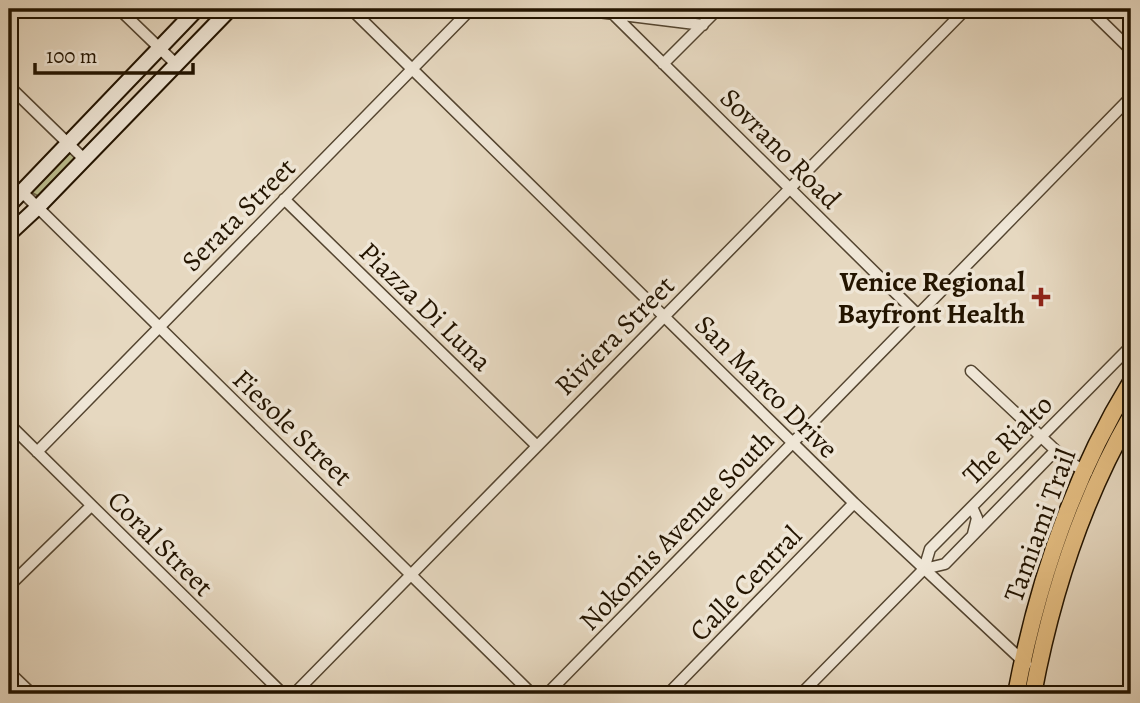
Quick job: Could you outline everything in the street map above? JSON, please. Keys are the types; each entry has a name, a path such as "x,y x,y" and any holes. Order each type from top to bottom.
{"main road":[{"name":"Tamiami Trail","path":"1016,694 1034,609 1048,560 1084,471 1112,412 1131,382"},
{"name":"Tamiami Trail","path":"1033,694 1053,606 1070,552 1100,478 1131,416"}],"street":[{"path":"119,9 176,64"},
{"path":"9,205 197,9"},
{"path":"9,234 230,9"},
{"name":"San Marco Drive","path":"351,9 854,503 1022,662 1037,671"},
{"name":"Serata Street","path":"37,452 471,9"},
{"path":"574,9 703,25"},
{"path":"663,64 718,9"},
{"name":"Riviera Street","path":"295,694 966,9"},
{"path":"1090,9 1131,50"},
{"path":"1127,9 1131,13"},
{"name":"Sovrano Road","path":"612,13 918,315"},
{"path":"9,86 83,159"},
{"name":"Nokomis Avenue South","path":"547,694 1131,97"},
{"name":"Fiesole Street","path":"22,191 532,694"},
{"name":"Piazza Di Luna","path":"284,199 537,446"},
{"name":"The Rialto","path":"801,694 924,569 930,549 1131,346"},
{"path":"971,370 1055,451 1067,461 1100,478"},
{"name":"Coral Street","path":"9,424 283,694"},
{"name":"The Rialto","path":"924,569 945,564 1055,451"},
{"name":"Calle Central","path":"668,694 854,503"},
{"path":"9,586 91,506"},
{"path":"971,537 977,518 972,507"},
{"path":"9,672 32,694"}],"green space":[{"path":"69,151 73,153 76,161 40,197 31,192"}],"place":[{"name":"Venice Regional Bayfront Health","path":"1041,297"}]}
